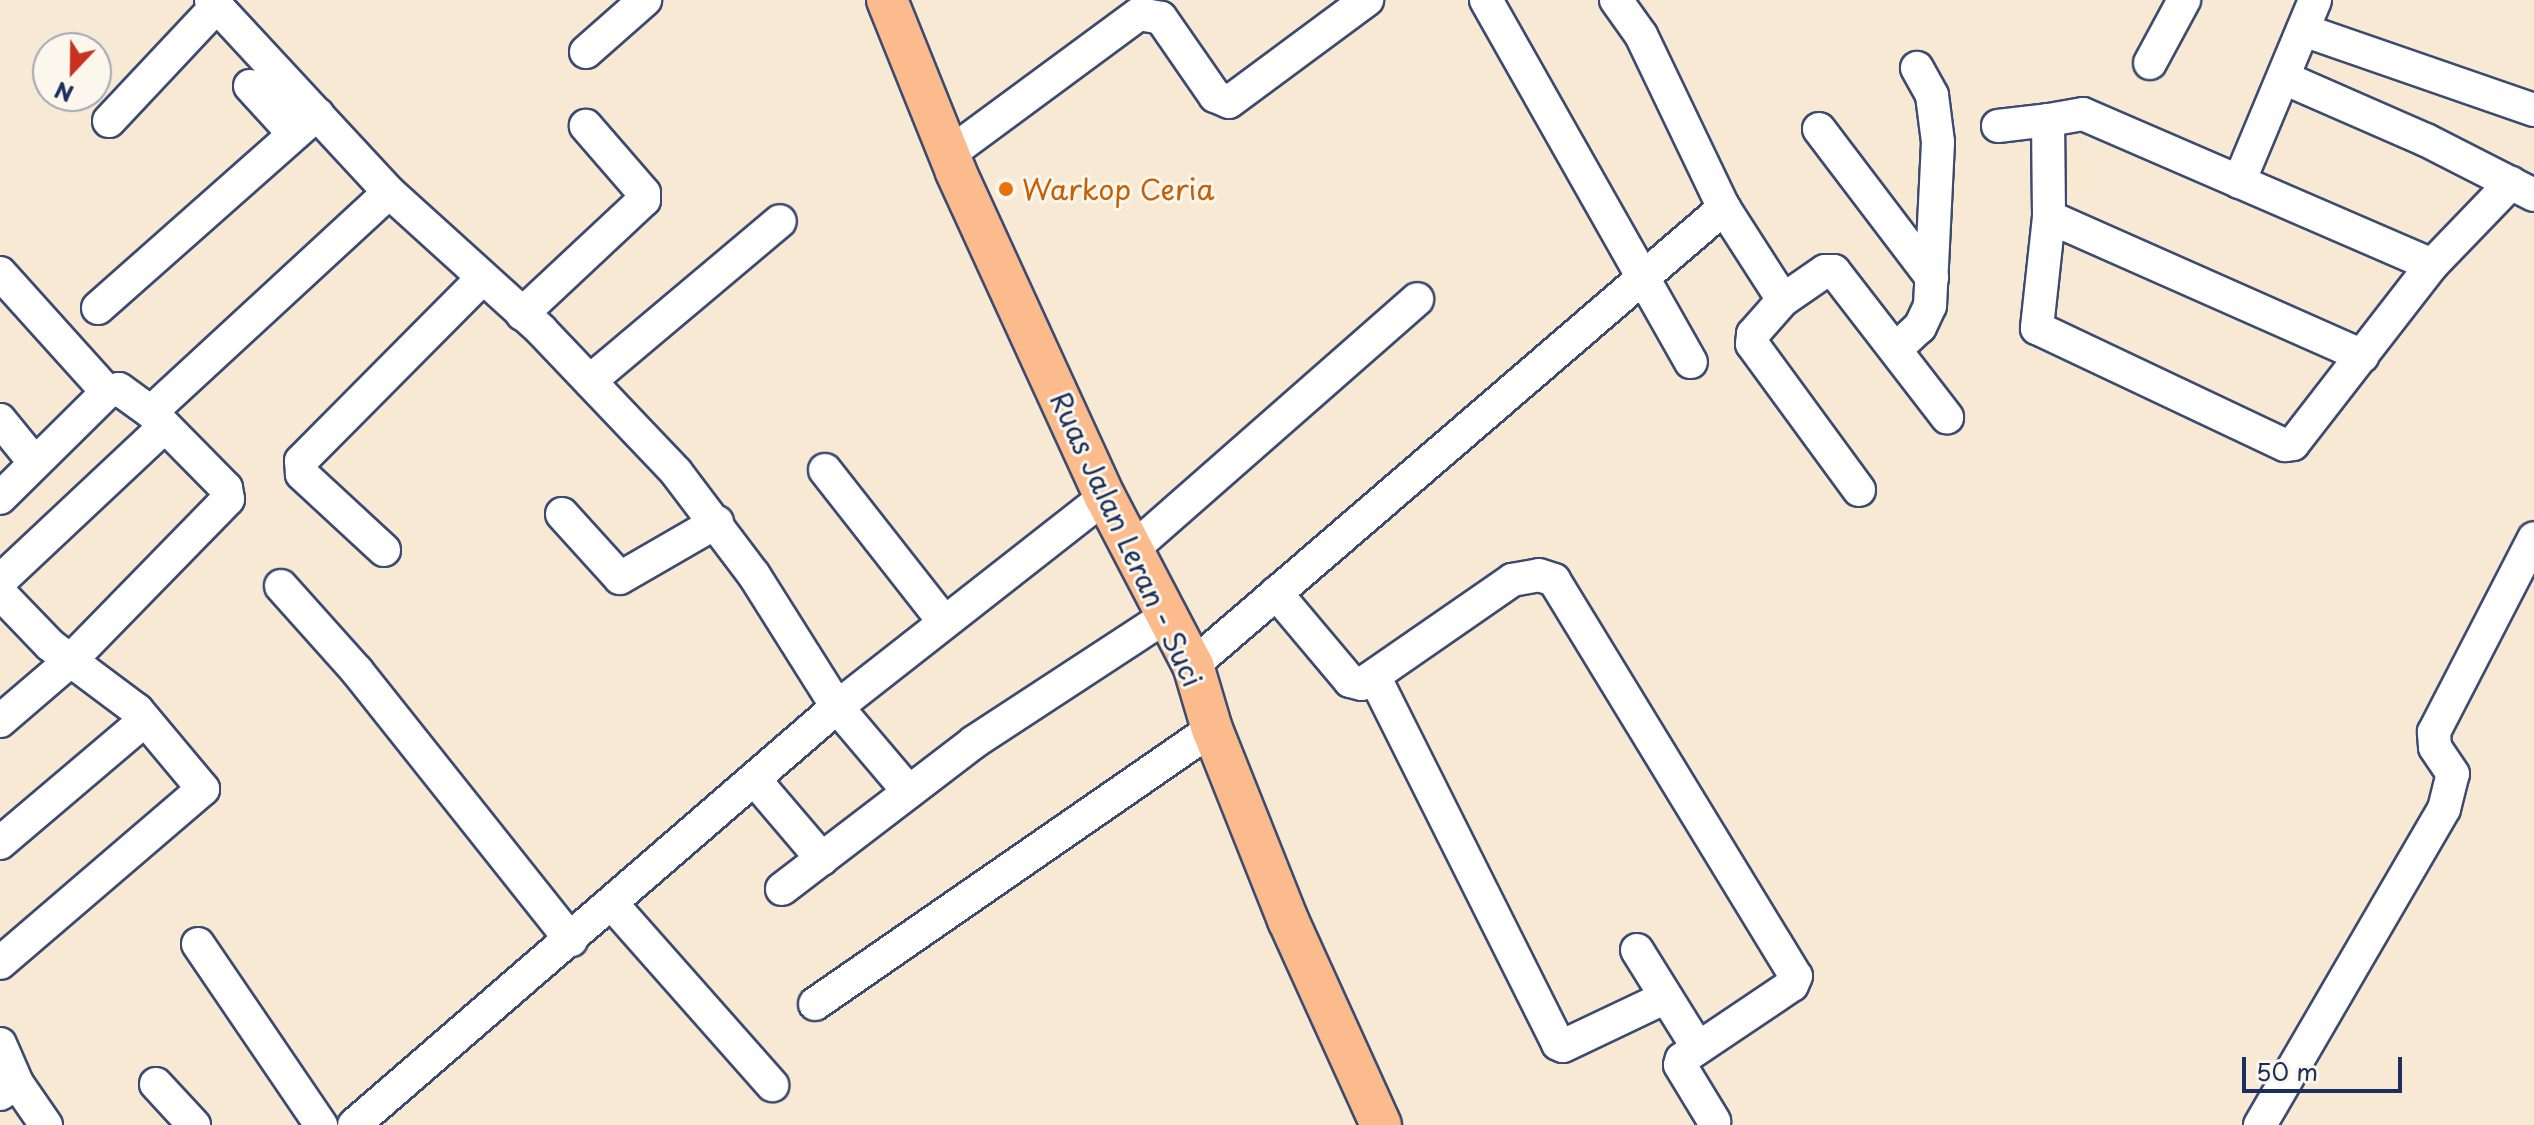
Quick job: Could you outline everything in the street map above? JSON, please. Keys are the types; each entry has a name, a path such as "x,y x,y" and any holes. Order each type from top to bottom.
{"main road":[{"name":"Ruas Jalan Leran - Suci","path":"887,0 949,154 1105,497 1134,548 1165,617 1193,665 1212,729 1288,920 1381,1125"}],"street":[{"path":"586,52 645,0"},
{"path":"949,154 1139,14 1161,18 1215,96 1229,102 1367,0"},
{"path":"1486,0 1691,362"},
{"path":"1616,0 1641,35 1724,208 1783,300"},
{"path":"2150,63 2184,0"},
{"path":"109,121 214,3 306,124"},
{"path":"2239,182 2309,15 2534,110"},
{"path":"1896,349 1920,327 1930,306 1938,142 1932,95 1917,68"},
{"path":"2048,120 2049,217 2037,328 2278,444 2293,444 2432,265 2522,189 2284,78"},
{"path":"250,86 306,124 389,192 590,381 717,522 837,707 909,792"},
{"path":"1998,126 2083,114 2432,265"},
{"path":"98,308 306,124"},
{"path":"522,314 644,200 644,193 586,126"},
{"path":"1819,129 1932,278"},
{"path":"0,581 158,419 389,192"},
{"path":"1193,665 1642,275 1724,208"},
{"path":"2049,217 2363,356"},
{"path":"590,381 780,221"},
{"path":"1859,490 1752,344 1753,334 1783,300 1825,271 1834,271 1947,417"},
{"path":"0,273 107,392"},
{"path":"384,550 302,474 301,461 481,280"},
{"path":"1134,548 1417,299"},
{"path":"0,498 107,392 119,389 158,419 230,496 70,661 0,721"},
{"path":"0,420 35,463"},
{"path":"825,470 944,622"},
{"path":"354,1125 837,707 1105,497"},
{"path":"562,514 620,578 717,522"},
{"path":"2260,1125 2444,809 2453,774 2435,747 2434,732 2534,538"},
{"path":"1276,593 1350,681 1362,684 1512,580 1539,575 1554,580 1796,976 1792,985 1698,1048 1680,1065 1714,1121"},
{"path":"281,586 357,671 571,940"},
{"path":"0,593 70,661 145,720 203,783 201,796 0,963"},
{"path":"782,889 974,742 1165,617"},
{"path":"1374,676 1558,1044 1563,1046 1666,997"},
{"path":"0,843 145,720"},
{"path":"815,1004 1212,729"},
{"path":"754,779 822,859"},
{"path":"612,904 772,1085"},
{"path":"198,944 321,1125"},
{"path":"1637,950 1698,1048"},
{"path":"0,1044 9,1089 46,1125"},
{"path":"156,1084 194,1125"}],"place":[{"name":"Warkop Ceria","path":"1006,189"}]}
